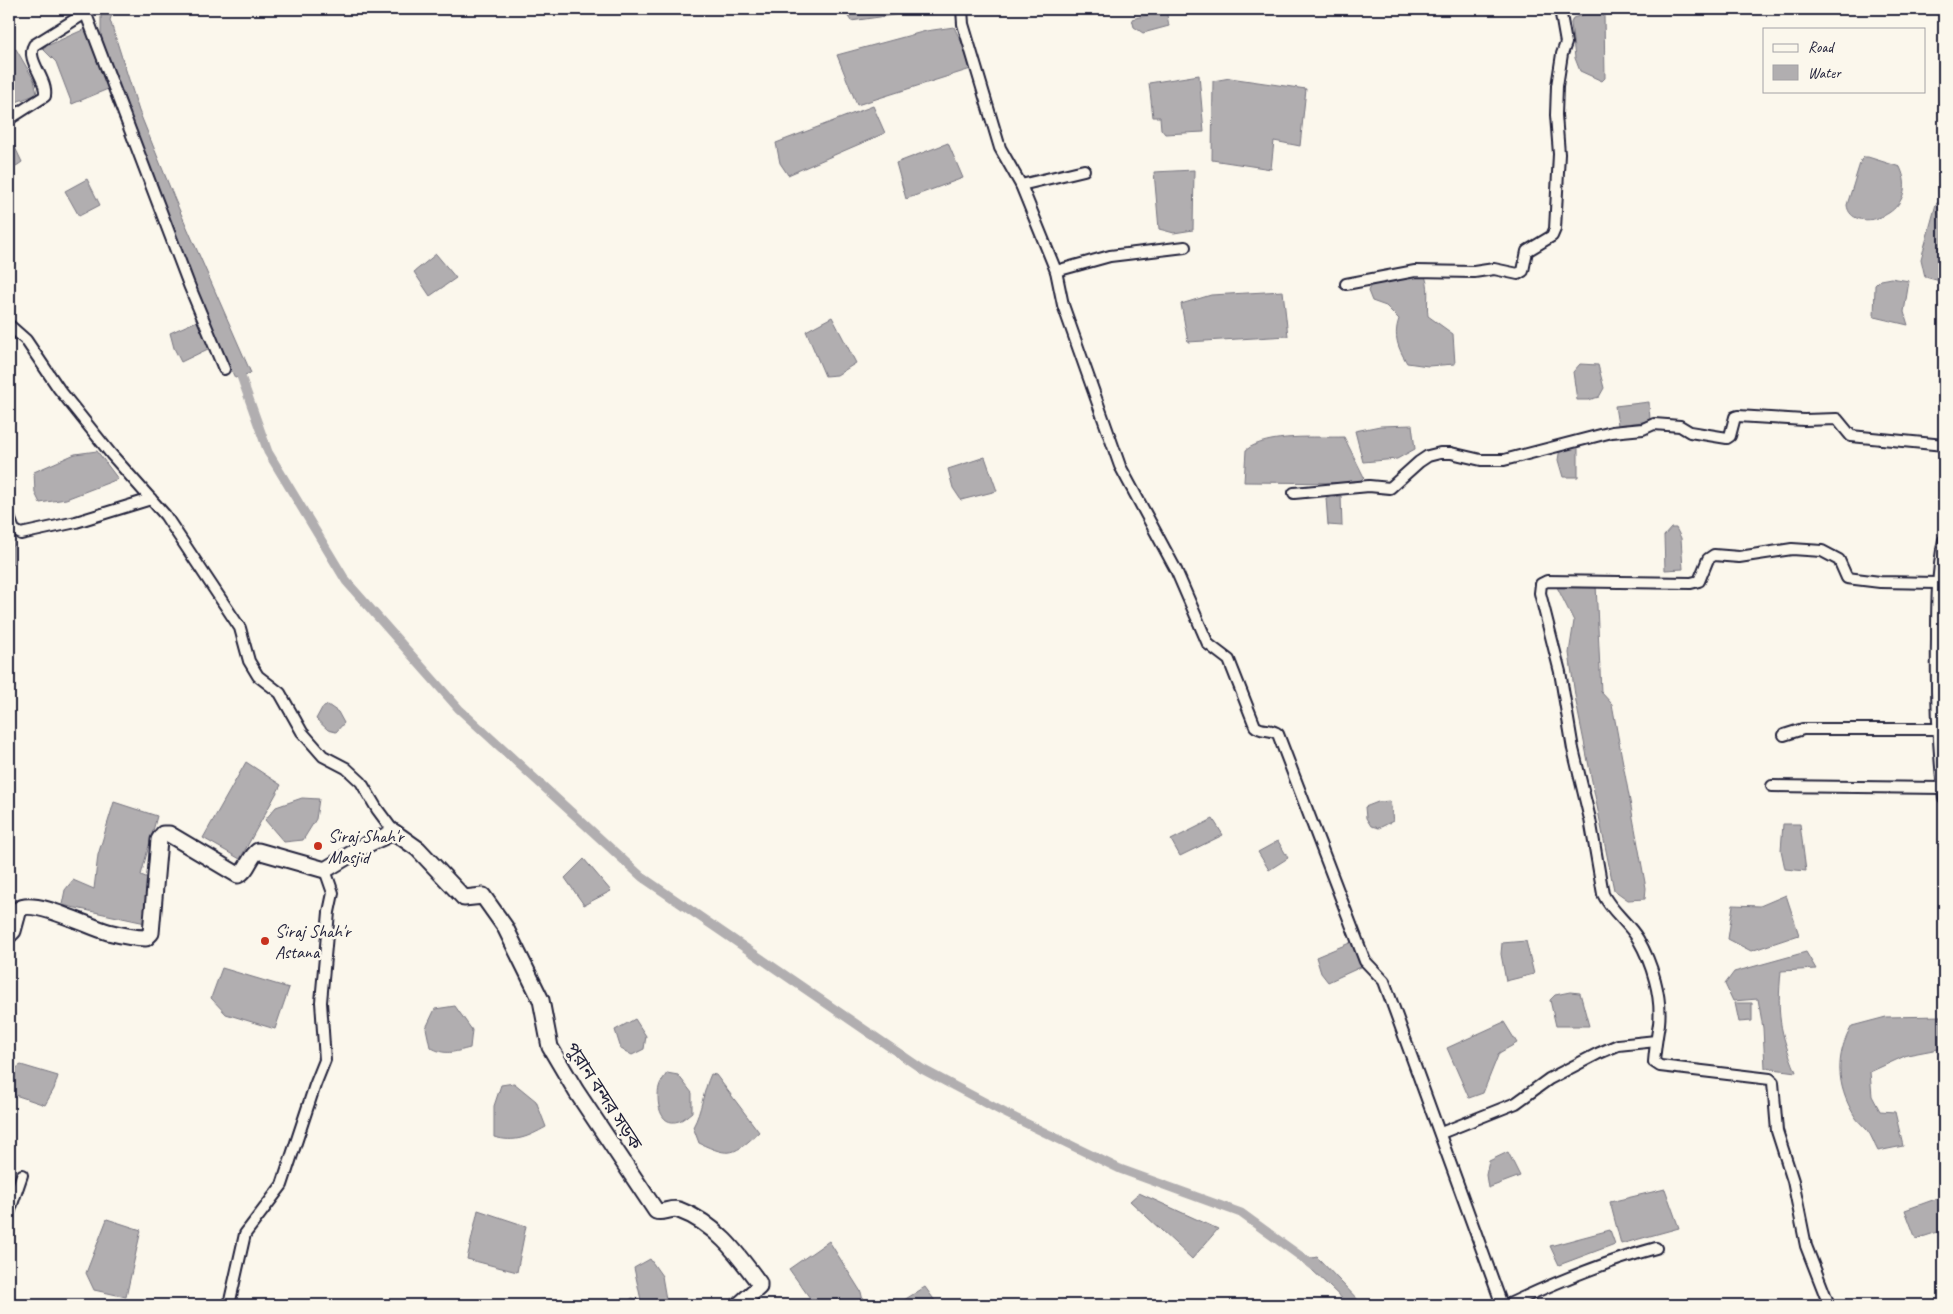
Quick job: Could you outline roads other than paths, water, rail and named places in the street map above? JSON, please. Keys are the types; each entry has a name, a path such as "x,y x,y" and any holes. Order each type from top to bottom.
{"street":[{"path":"9,119 45,96 45,86 31,53 34,44 79,17 84,9"},
{"path":"84,9 189,285 224,370"},
{"path":"962,9 964,24 1000,148 1021,185 1056,271 1063,305 1120,466 1176,570 1208,644 1230,660 1255,726 1260,729 1273,730 1278,734 1365,961 1384,982 1441,1133 1502,1305"},
{"path":"1346,284 1415,271 1474,272 1494,269 1518,274 1522,271 1527,251 1552,236 1555,229 1559,154 1556,115 1557,86 1562,54 1566,43 1560,9"},
{"path":"1021,185 1084,170"},
{"path":"1056,271 1110,256 1185,247"},
{"path":"9,325 26,340 59,389 175,530 240,628 249,661 258,676 280,693 302,732 323,756 346,768 361,782 394,832 366,845 325,870 258,851 254,854 242,874 238,876 169,834 163,834 159,840 151,933 146,938 108,932 46,909 27,906 19,909 13,931 9,935"},
{"path":"1294,493 1369,486 1390,488 1419,462 1434,454 1451,453 1481,460 1504,460 1612,432 1643,429 1654,424 1680,426 1690,432 1727,438 1730,436 1733,420 1738,416 1804,420 1837,419 1851,436 1944,446"},
{"path":"9,517 14,530 21,534 76,522 151,499"},
{"path":"1772,786 1944,793 1937,729 1937,583 1944,540"},
{"path":"1830,1305 1806,1246 1793,1181 1777,1131 1773,1082 1753,1077 1656,1065 1654,1062 1659,1022 1655,980 1638,940 1619,913 1608,905 1603,894 1590,818 1573,749 1560,672 1540,593 1541,584 1547,581 1691,583 1699,581 1708,559 1714,555 1740,557 1792,549 1822,551 1839,560 1847,578 1880,582 1937,583"},
{"path":"1784,735 1803,729 1937,729"},
{"name":"পুরান বন্দর সড়ক","path":"394,832 418,849 464,898 483,896 505,927 541,1000 550,1047 576,1091 656,1211 678,1209 719,1233 734,1249 759,1283 759,1287 739,1305"},
{"path":"229,1305 245,1234 282,1185 325,1060 321,1002 333,893 325,870"},
{"path":"1441,1133 1516,1103 1548,1079 1597,1054 1618,1046 1656,1041"},
{"path":"9,1213 22,1175"},
{"path":"1507,1305 1582,1272 1616,1259 1656,1248"}],"water":[{"path":"101,9 114,9 110,20 139,111 175,200 251,373 235,378 195,293 127,113 101,37"},
{"path":"843,9 936,9 851,21"},
{"path":"1163,11 1167,15 1169,26 1143,33 1134,27 1132,19"},
{"path":"1601,11 1604,15 1605,78 1602,81 1580,71 1575,58 1571,23 1573,18"},
{"path":"954,27 974,68 857,105 837,55 926,31"},
{"path":"85,29 108,89 72,104 56,62 42,48"},
{"path":"16,49 34,80 37,94 11,104 9,53"},
{"path":"1199,75 1204,132 1165,134 1161,129 1160,117 1153,117 1149,83"},
{"path":"1230,78 1306,89 1300,146 1274,141 1271,169 1212,160 1213,81"},
{"path":"873,106 885,133 788,175 780,163 776,143"},
{"path":"12,141 22,162 9,171 9,143"},
{"path":"948,143 963,178 906,199 896,163"},
{"path":"1864,157 1900,167 1904,184 1902,198 1894,209 1883,216 1871,220 1860,219 1851,214 1847,205 1861,160"},
{"path":"1194,170 1193,230 1174,233 1159,229 1154,172"},
{"path":"87,179 100,205 79,216 65,191"},
{"path":"1941,199 1944,199 1944,282 1925,277 1921,259 1936,204"},
{"path":"436,254 456,278 430,296 414,272"},
{"path":"1423,273 1428,288 1428,316 1453,334 1455,364 1428,366 1407,363 1397,342 1396,331 1399,319 1386,306 1372,301 1368,291 1373,280"},
{"path":"1891,278 1909,281 1904,312 1908,325 1874,317 1875,285 1880,280"},
{"path":"1283,291 1288,336 1188,342 1181,304 1211,295"},
{"path":"832,317 856,363 837,375 825,376 806,331"},
{"path":"197,321 210,348 181,362 174,348 170,333"},
{"path":"1580,364 1598,365 1604,388 1599,397 1577,400 1573,372"},
{"path":"1649,402 1650,421 1618,425 1615,406"},
{"path":"1412,425 1415,449 1397,459 1363,462 1355,431 1380,426"},
{"path":"1293,437 1344,437 1364,477 1358,483 1244,482 1246,450 1255,445"},
{"path":"1578,443 1578,477 1563,477 1558,460 1560,448"},
{"path":"97,451 118,479 66,499 40,503 35,493 34,472 75,454"},
{"path":"985,457 997,491 961,500 953,488 948,469"},
{"path":"1341,496 1342,526 1328,525 1326,498"},
{"path":"1671,528 1676,528 1681,538 1683,569 1665,570 1664,536"},
{"path":"9,535 13,535 14,564 9,564"},
{"path":"1596,584 1601,692 1612,704 1646,888 1645,899 1628,900 1614,890 1576,702 1569,653 1574,621 1557,587"},
{"path":"328,705 338,712 344,723 336,732 328,730 316,719 322,708"},
{"path":"246,762 281,785 240,859 203,838"},
{"path":"302,798 319,799 316,819 303,840 284,842 265,820 276,807"},
{"path":"1390,801 1393,821 1379,828 1371,826 1366,818 1365,807 1378,802"},
{"path":"114,802 157,816 141,875 153,880 150,924 62,905 65,890 73,880 94,889 98,855"},
{"path":"1213,819 1223,835 1180,856 1171,840"},
{"path":"1783,824 1800,824 1806,871 1785,869 1781,850"},
{"path":"1278,841 1288,858 1269,870 1258,852"},
{"path":"584,859 611,891 584,905 565,878"},
{"path":"1786,895 1799,935 1751,951 1728,939 1733,905 1760,906"},
{"path":"1526,941 1534,974 1506,981 1501,954 1502,943"},
{"path":"1352,942 1363,966 1328,982 1321,973 1316,957"},
{"path":"1806,952 1816,969 1781,971 1779,999 1781,1022 1786,1045 1796,1072 1765,1068 1763,1028 1758,999 1733,1001 1725,984 1734,972"},
{"path":"222,968 289,988 275,1029 226,1014 211,998"},
{"path":"1570,992 1580,993 1589,1026 1556,1026 1550,1000 1555,995"},
{"path":"1735,1003 1752,1003 1752,1021 1739,1022"},
{"path":"455,1006 472,1030 470,1048 454,1052 440,1052 430,1047 426,1028 435,1009"},
{"path":"1942,1016 1944,1048 1907,1055 1870,1072 1872,1096 1880,1111 1895,1112 1903,1146 1878,1151 1869,1132 1855,1117 1844,1093 1841,1081 1840,1059 1846,1037 1852,1026 1886,1017"},
{"path":"635,1019 646,1036 644,1049 632,1055 621,1049 615,1030"},
{"path":"1504,1022 1517,1043 1499,1053 1483,1093 1469,1098 1447,1048"},
{"path":"21,1065 58,1076 54,1089 45,1105 9,1093 11,1073"},
{"path":"667,1073 678,1075 692,1093 692,1112 679,1121 672,1122 667,1120 660,1112 658,1092 661,1082"},
{"path":"711,1074 716,1075 759,1132 744,1146 732,1152 718,1151 699,1143 693,1127"},
{"path":"514,1083 536,1101 546,1127 521,1138 502,1139 494,1137 494,1106 501,1085"},
{"path":"1508,1152 1520,1176 1488,1188 1486,1175 1489,1161"},
{"path":"1665,1189 1679,1228 1621,1244 1610,1202"},
{"path":"1139,1193 1218,1229 1192,1259 1130,1201"},
{"path":"1944,1196 1944,1230 1916,1239 1905,1210"},
{"path":"478,1210 526,1226 517,1272 467,1259"},
{"path":"107,1219 141,1230 126,1297 94,1290 86,1273"},
{"path":"1610,1230 1615,1244 1559,1265 1550,1246"},
{"path":"829,1241 861,1292 864,1305 815,1305 789,1269"},
{"path":"1317,1257 1363,1305 1349,1305 1310,1268 1307,1259"},
{"path":"650,1259 662,1276 667,1305 623,1305 632,1298 641,1300 634,1268"},
{"path":"925,1287 938,1305 896,1305"}],"waterway":[{"path":"237,365 268,452 346,581 459,709 642,877 922,1069 1005,1113 1120,1169 1241,1213 1314,1266"}],"place":[{"name":"Siraj Shah'r Masjid","path":"318,846"},
{"name":"Siraj Shah'r Astana","path":"265,941"}]}
